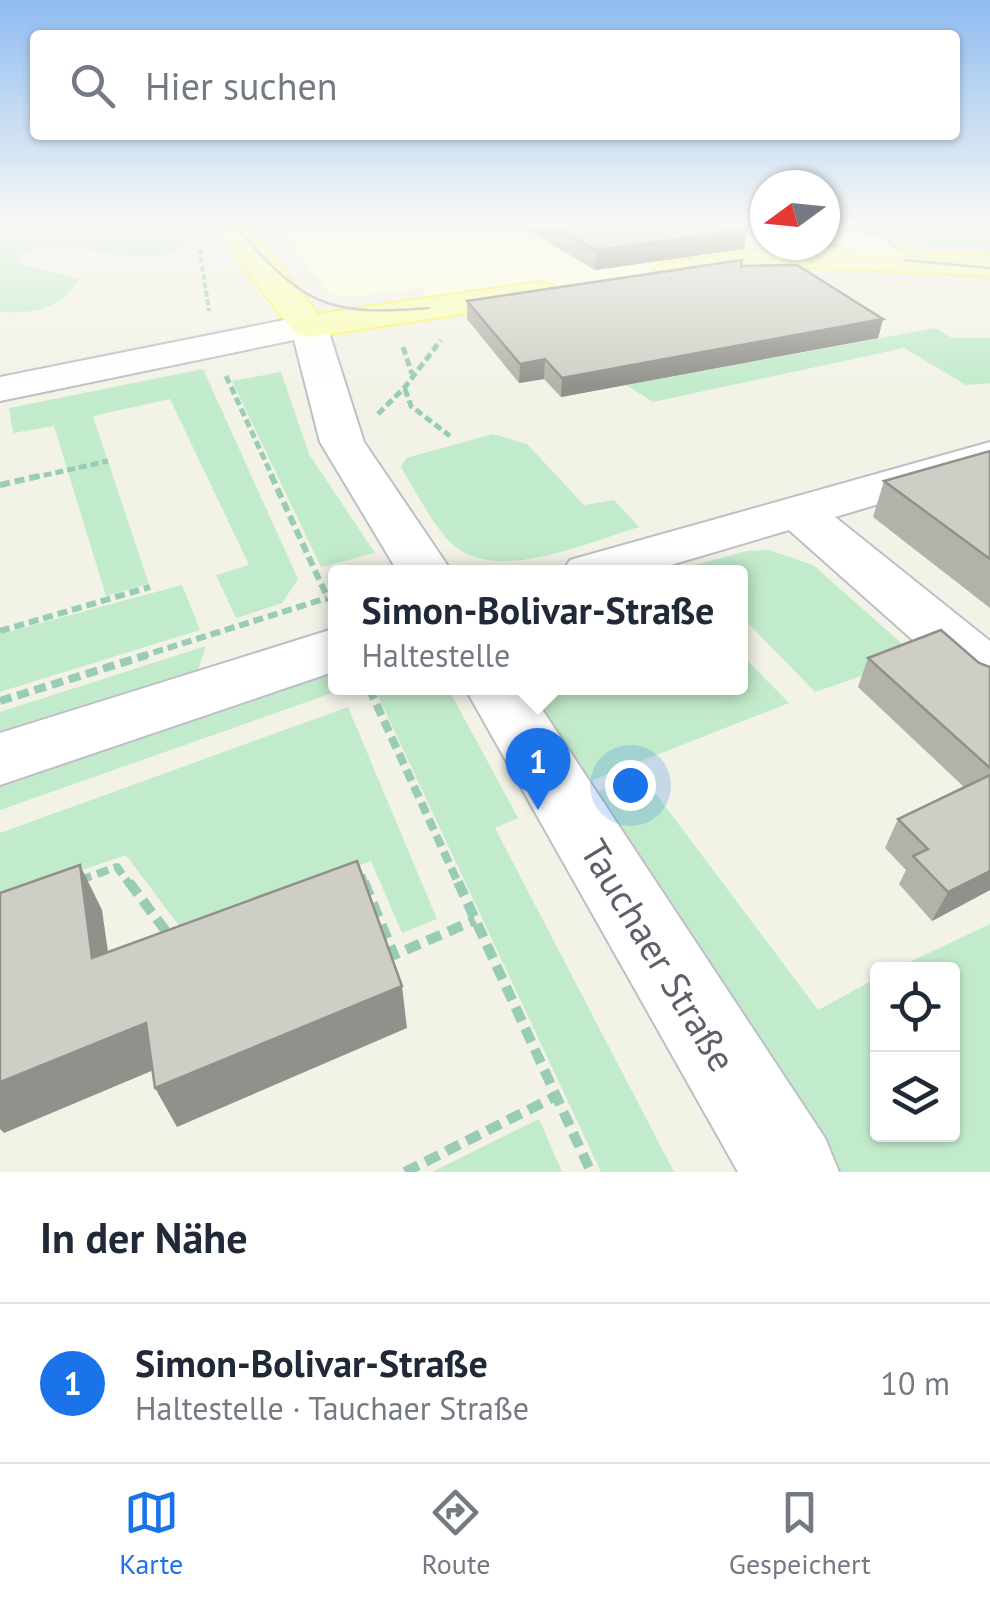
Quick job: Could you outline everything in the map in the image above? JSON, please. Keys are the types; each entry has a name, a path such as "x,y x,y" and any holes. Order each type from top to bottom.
{"main road":[{"path":"271,279 309,326 571,288"}],"street":[{"path":"0,389 217,339 309,326 345,447 421,565"},
{"path":"217,339 256,345 320,372"},
{"path":"613,565 990,456"},
{"path":"796,512 990,674"},
{"path":"0,759 328,626"},
{"name":"Tauchaer Straße","path":"500,695 791,1172"}],"path":[{"path":"205,279 217,339 328,614"},
{"path":"345,447 405,388 412,374 474,302"},
{"path":"405,388 411,406 450,436"},
{"path":"0,486 108,461"},
{"path":"0,631 150,588"},
{"path":"0,701 328,625"},
{"path":"372,695 591,1172"},
{"path":"67,884 118,867 175,943"},
{"path":"342,880 360,873 394,954 475,920"},
{"path":"405,1172 556,1096"}],"shaded area":[{"path":"0,279 79,279 55,303 24,312 0,312"},
{"path":"318,279 649,279 429,308 423,288 358,296 329,294"},
{"path":"935,328 952,338 990,338 990,383 966,385 904,348 653,402 626,385"},
{"path":"203,369 298,579 282,603 236,618 216,575 249,565 170,399 93,416 149,584 106,596 54,426 13,433 9,408"},
{"path":"281,372 309,454 375,553 321,567 232,381"},
{"path":"493,434 527,444 584,505 614,500 639,527 540,557 488,560 465,553 440,531 401,467 406,458"},
{"path":"769,550 813,565 917,657 815,692 748,623 748,565 695,565 747,551"},
{"path":"182,585 200,630 0,692 0,634"},
{"path":"206,646 196,675 0,738 0,712"},
{"path":"748,661 789,703 585,783 529,695 748,695"},
{"path":"328,667 328,695 0,810 0,778"},
{"path":"452,695 518,818 495,828 674,1172 601,1172 378,696"},
{"path":"348,707 437,919 402,933 371,861 182,930 126,855 0,898 0,833"},
{"path":"641,774 818,1010 870,982 870,1142 960,1142 960,962 910,962 990,924 990,1172 833,1172 592,794"},
{"path":"539,1119 562,1172 432,1172"}],"building":[{"path":"617,279 819,279 883,319 562,378 545,359 520,364 467,301"},
{"path":"990,451 990,559 884,481"},
{"path":"941,630 979,663 990,667 990,768 868,658"},
{"path":"990,775 990,871 948,892 913,856 928,849 898,819"},
{"path":"357,861 402,986 155,1088 146,1023 0,1082 0,893 80,865 92,958"}],"tram line":[{"path":"286,279 317,299 338,306 363,310 429,308"}],"place":[{"name":"Simon-Bolivar-Straße","path":"538,810"}]}
